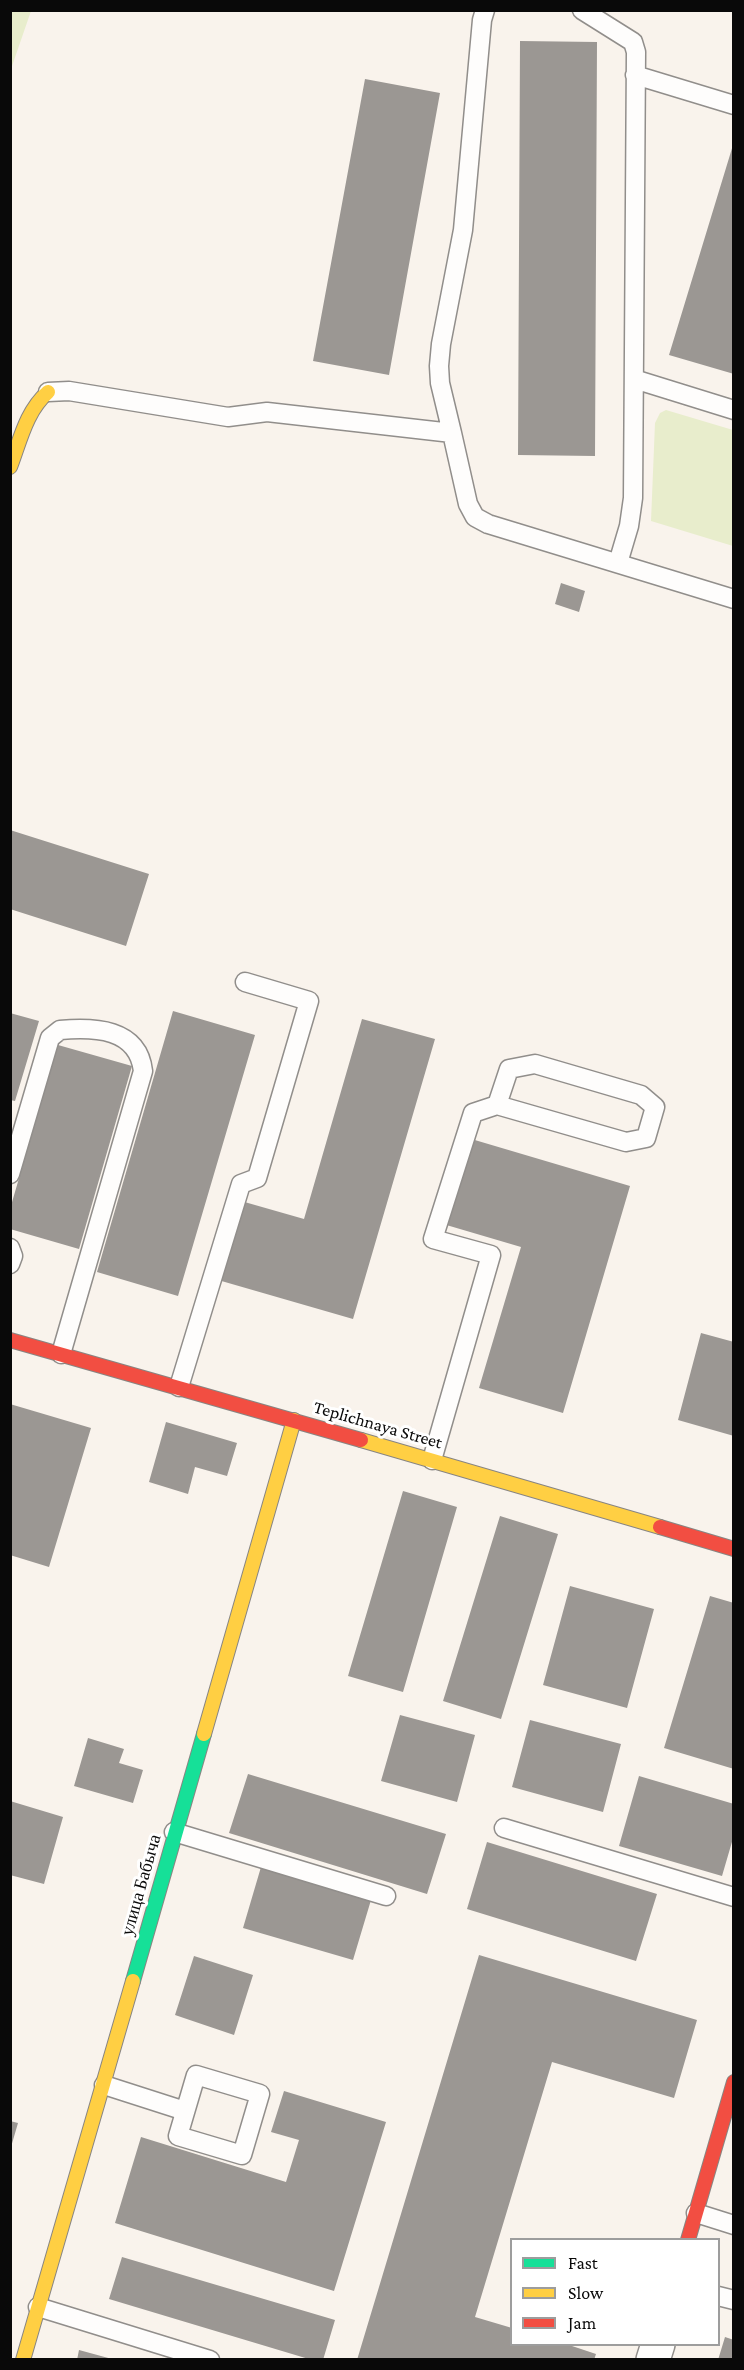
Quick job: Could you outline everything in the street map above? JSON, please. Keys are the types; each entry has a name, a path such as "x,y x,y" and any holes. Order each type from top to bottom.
{"street":[{"path":"10,467 33,408 39,398 48,392"},
{"name":"Teplichnaya Street","path":"10,1340 294,1420 734,1549"},
{"name":"улица Бабыча","path":"23,2360 294,1420"},
{"path":"689,2238 734,2082"}],"lane":[{"path":"485,10 482,20 463,230 441,344 439,366 440,382 468,504 475,517 488,524 734,599"},
{"path":"582,10 633,42 636,52 633,505 618,564"},
{"path":"636,75 734,105"},
{"path":"634,379 734,410"},
{"path":"48,392 69,391 228,417 267,412 452,433"},
{"path":"179,1387 241,1184 257,1178 309,1001 245,982"},
{"path":"10,1174 50,1038 60,1030 97,1029 119,1035 132,1044 141,1057 143,1071 61,1354"},
{"path":"432,1460 491,1255 433,1239 473,1113 497,1104 626,1142 646,1138 655,1107 641,1095 535,1064 509,1069 497,1104"},
{"path":"10,1248 13,1256 10,1264"},
{"path":"504,1828 734,1897"},
{"path":"174,1832 386,1896"},
{"path":"196,2075 260,2094 242,2155 178,2136 185,2111 196,2075"},
{"path":"104,2085 185,2111"},
{"path":"696,2213 734,2225"},
{"path":"38,2307 210,2360"}],"green space":[{"path":"10,11 31,11 11,69"},
{"path":"666,410 733,430 733,546 651,521 655,423 660,413"}],"building":[{"path":"520,41 597,42 595,456 518,455"},
{"path":"365,79 440,93 389,375 313,361"},
{"path":"734,145 734,374 669,355"},
{"path":"561,583 585,591 579,612 555,604"},
{"path":"10,830 149,874 126,946 10,909"},
{"path":"173,1011 255,1035 178,1296 97,1272"},
{"path":"10,1013 39,1021 15,1101 10,1100"},
{"path":"362,1019 435,1039 353,1319 218,1280 241,1201 304,1219"},
{"path":"58,1045 132,1066 79,1249 10,1229 10,1209"},
{"path":"468,1138 630,1186 563,1413 479,1388 521,1247 443,1224"},
{"path":"701,1333 734,1342 734,1436 678,1420"},
{"path":"10,1404 91,1428 49,1567 10,1555"},
{"path":"166,1422 237,1443 227,1476 195,1467 188,1494 149,1482"},
{"path":"403,1491 457,1507 403,1692 348,1676"},
{"path":"500,1516 558,1534 501,1719 443,1701"},
{"path":"570,1586 654,1609 627,1708 543,1685"},
{"path":"710,1596 734,1603 734,1769 664,1748"},
{"path":"400,1715 475,1735 457,1802 381,1781"},
{"path":"530,1720 621,1744 603,1812 512,1787"},
{"path":"88,1738 124,1749 119,1763 143,1770 133,1803 74,1786"},
{"path":"248,1774 446,1834 427,1894 229,1833"},
{"path":"639,1776 734,1804 734,1835 722,1876 619,1846"},
{"path":"10,1801 63,1817 44,1884 10,1875"},
{"path":"487,1842 657,1894 636,1961 467,1909"},
{"path":"261,1867 371,1900 353,1960 243,1928"},
{"path":"479,1955 697,2020 674,2098 552,2062 475,2317 510,2327 510,2346 572,2346 596,2354 594,2360 357,2360"},
{"path":"194,1956 253,1975 234,2035 175,2015"},
{"path":"284,2091 386,2122 334,2291 115,2223 141,2137 286,2182 299,2140 271,2132"},
{"path":"10,2121 18,2123 11,2147 10,2147"},
{"path":"122,2257 335,2320 323,2360 312,2360 109,2299"},
{"path":"725,2337 734,2340 734,2360 718,2360"},
{"path":"79,2350 112,2359 112,2360 77,2360"}],"traffic: fast":[{"path":"133,1981 204,1734"}],"traffic: slow":[{"path":"10,467 29,417 48,392"},
{"path":"204,1734 294,1420"},
{"path":"361,1440 660,1527"},
{"path":"23,2360 133,1981"}],"traffic: jam":[{"path":"10,1340 361,1440"},
{"path":"660,1527 734,1549"},
{"path":"689,2238 734,2082"}]}
